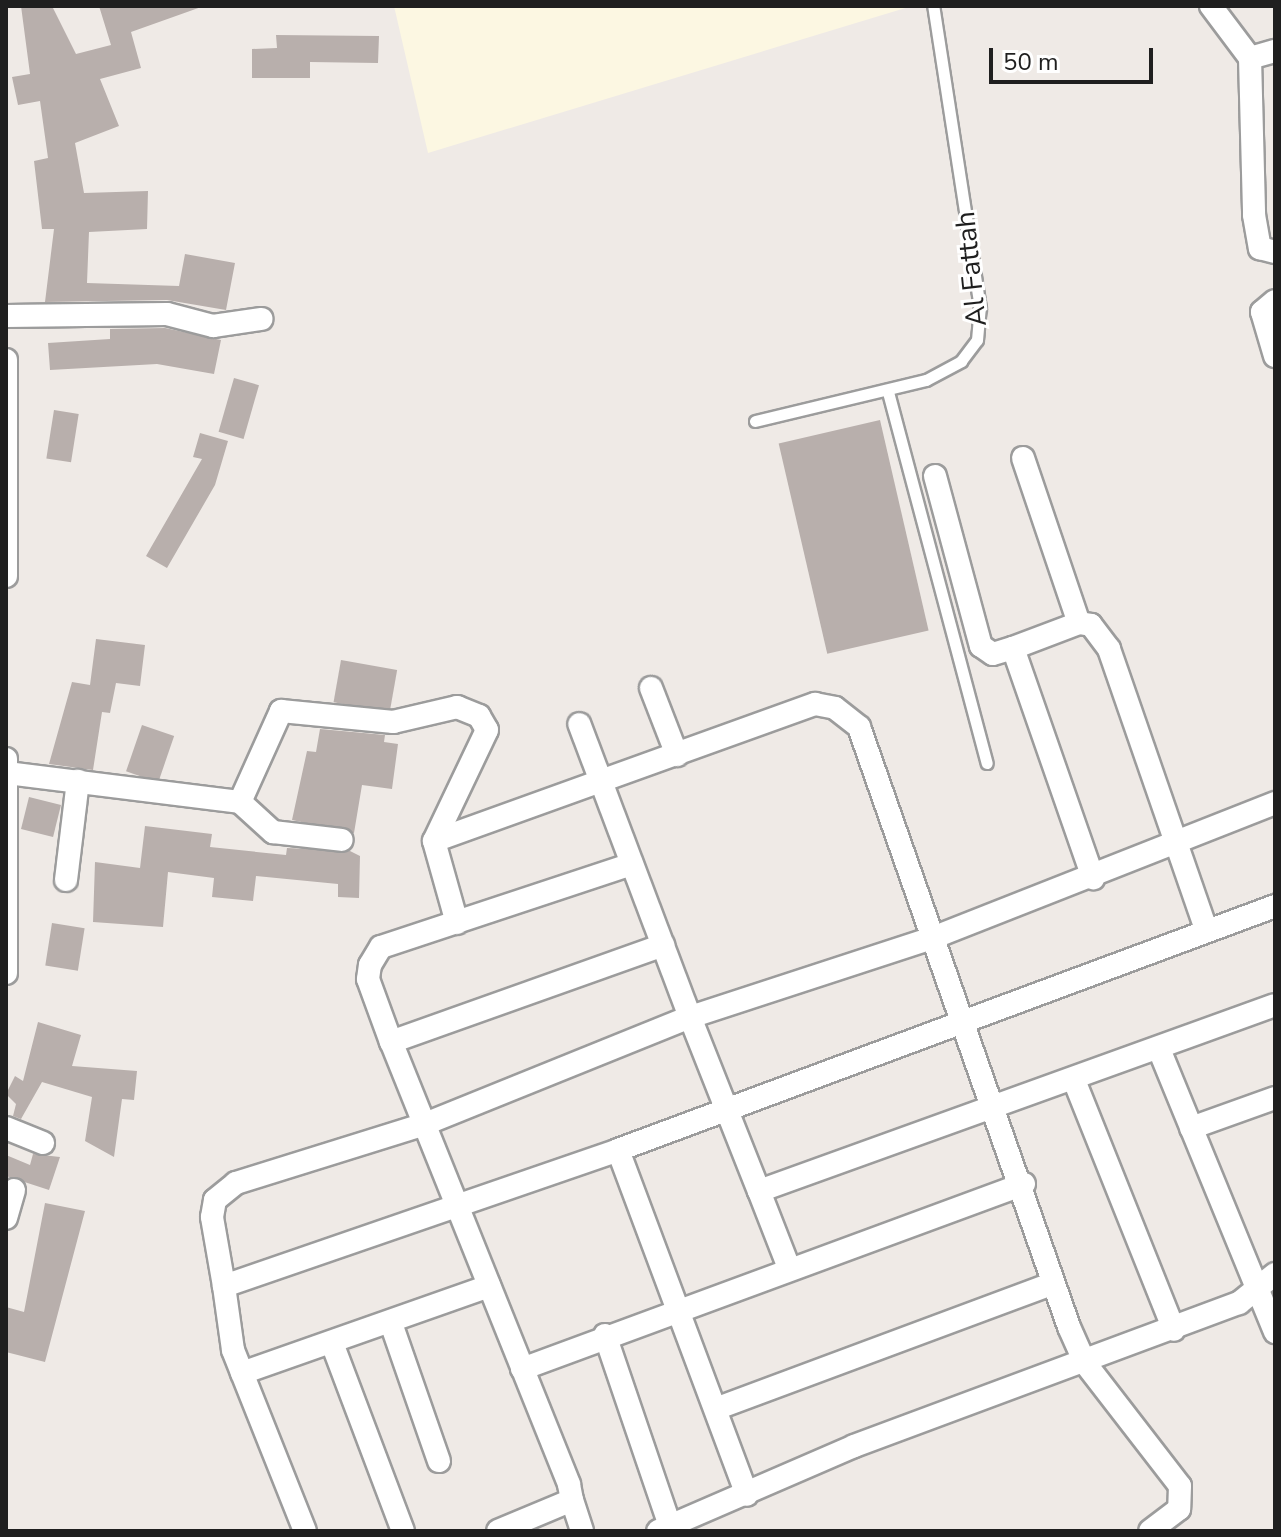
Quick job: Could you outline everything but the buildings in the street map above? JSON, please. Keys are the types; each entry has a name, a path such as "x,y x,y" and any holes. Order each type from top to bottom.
{"street":[{"path":"1211,6 1250,58 1254,215 1260,248 1275,252"},
{"path":"1250,58 1275,51"},
{"path":"1275,301 1262,312 1275,356"},
{"path":"6,316 167,314 213,326 261,319"},
{"path":"6,360 6,576"},
{"path":"1023,458 1079,623"},
{"path":"935,476 981,646 993,654 1079,623 1091,625 1109,649 1206,929"},
{"path":"1013,648 1093,878"},
{"path":"651,688 677,755"},
{"path":"434,841 815,704 835,708 859,727 929,939 965,1023 1024,1184 1052,1284 1085,1363 1180,1486 1179,1509 1150,1531"},
{"path":"240,802 281,711 393,722 457,707 479,716 487,730 434,841 457,923"},
{"path":"579,724 596,785 632,864 724,1108 789,1268"},
{"path":"6,973 7,766 78,781 240,802 273,832 342,840"},
{"path":"66,880 78,781"},
{"path":"305,1531 242,1373 212,1217 224,1193 425,1124 690,1017 929,939 1093,878 1275,803"},
{"path":"582,1531 458,1202 368,979 370,965 381,947 632,864"},
{"path":"224,1286 458,1202 618,1150 724,1108 965,1023 1206,929 1275,906"},
{"path":"391,1042 663,945"},
{"path":"759,1191 1275,1005"},
{"path":"1159,1049 1255,1294 1275,1332"},
{"path":"1074,1080 1174,1330"},
{"path":"1191,1128 1275,1098"},
{"path":"6,1128 43,1143"},
{"path":"618,1150 682,1311 747,1495"},
{"path":"522,1369 605,1335 682,1311 789,1268 1024,1184"},
{"path":"6,1218 14,1190"},
{"path":"605,1335 664,1528 747,1495 854,1446 1174,1330 1255,1294 1275,1274"},
{"path":"718,1408 1052,1284"},
{"path":"242,1373 392,1326 489,1286"},
{"path":"392,1326 439,1461"},
{"path":"332,1343 403,1531"},
{"path":"498,1531 572,1500"}],"lane":[{"name":"Al Fattah","path":"755,421 888,392 961,361 977,340 980,308 933,6"},
{"path":"888,392 987,763"}],"shaded area":[{"path":"394,6 912,6 428,153"}]}
